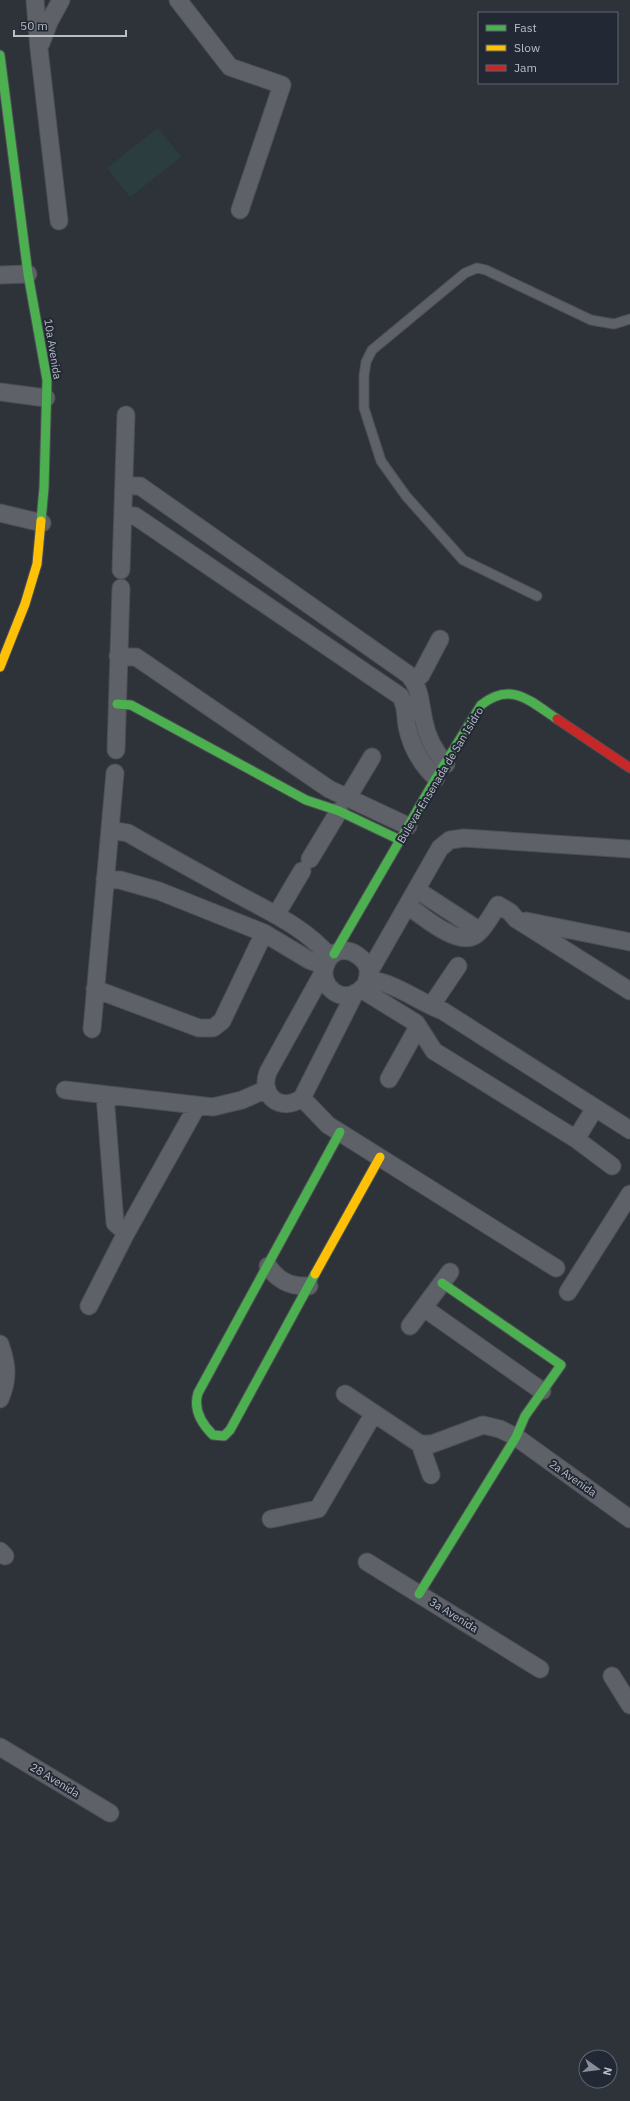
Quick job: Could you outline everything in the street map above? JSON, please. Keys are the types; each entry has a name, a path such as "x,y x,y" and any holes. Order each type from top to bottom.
{"street":[{"path":"35,0 58,221"},
{"path":"39,49 49,22 61,0"},
{"path":"178,0 230,68 282,85 240,210"},
{"name":"10a Avenida","path":"0,55 28,274 47,380 42,523 37,564 25,604 0,667"},
{"path":"0,275 28,274"},
{"path":"0,392 46,398"},
{"path":"121,570 126,415"},
{"path":"124,485 140,486 404,671 414,681 420,696 427,733 433,748 446,764"},
{"path":"0,513 42,523"},
{"path":"123,515 135,516 400,696 406,708 407,726 414,748 423,764 436,778"},
{"path":"116,750 120,588"},
{"path":"414,681 421,675 440,639"},
{"path":"118,656 136,657 329,789 343,804"},
{"name":"Bulevar Ensenada de San Isidro","path":"266,1089 265,1083 268,1072 328,962 436,778 481,705 491,697 508,693 528,698 630,768"},
{"path":"117,704 132,705 300,797 343,804 404,833"},
{"path":"276,915 372,757"},
{"path":"92,1029 115,773"},
{"path":"110,830 128,834 301,930 321,946 328,962 325,981 331,990 340,995 363,984 382,981 401,989 443,1011 630,1130"},
{"path":"65,1090 213,1107 242,1100 266,1089 270,1095 281,1103 294,1103 302,1098 363,984 440,848 450,840 457,838 630,849"},
{"path":"105,879 120,880 159,892 264,933 309,960 328,962 344,950 359,955 366,963 363,984"},
{"path":"417,890 480,931"},
{"path":"408,906 458,938 473,936 480,931 498,905 510,912 516,919 630,991"},
{"path":"516,919 630,942"},
{"path":"96,989 199,1028 213,1028 222,1021 264,933"},
{"path":"431,1006 458,966"},
{"path":"363,984 416,1022 434,1051 576,1139 612,1166"},
{"path":"389,1079 418,1027"},
{"path":"105,1095 115,1224 126,1232"},
{"path":"302,1098 328,1124 556,1268"},
{"path":"89,1306 126,1232 197,1106"},
{"path":"576,1139 595,1108"},
{"path":"340,1132 196,1397 197,1411 210,1432 216,1436 224,1436 230,1430 380,1157"},
{"path":"568,1292 630,1194"},
{"path":"268,1266 272,1272 285,1282 296,1286 309,1286"},
{"path":"410,1326 446,1278 560,1365 525,1416 516,1437 419,1594"},
{"path":"424,1308 542,1391"},
{"path":"0,1344 5,1358 6,1384 0,1399"},
{"path":"345,1394 420,1444 431,1474"},
{"path":"271,1519 318,1509 374,1413"},
{"name":"2a Avenida","path":"420,1444 432,1444 483,1425 500,1430 516,1437 630,1519"},
{"name":"3a Avenida","path":"367,1562 540,1668"},
{"path":"612,1676 630,1705"},
{"name":"28 Avenida","path":"0,1747 110,1813"}],"lane":[{"path":"537,596 463,560 398,484 381,461 364,408 364,376 366,362 372,350 465,273 477,268 486,270 591,320 614,324 630,319"}],"shaded area":[{"path":"158,128 181,157 130,197 107,168"}],"traffic: fast":[{"path":"0,55 28,274 47,380 44,488 41,521"},
{"path":"334,954 436,778 481,705 492,698 511,694 529,700 557,719"},
{"path":"117,704 131,705 306,800 339,811 400,840"},
{"path":"315,1274 230,1430 224,1436 213,1435 205,1426 200,1416 197,1405 198,1393 340,1132"},
{"path":"419,1594 516,1437 525,1416 561,1365 442,1283"}],"traffic: slow":[{"path":"0,667 25,604 37,564 41,521"},
{"path":"315,1274 380,1157"}],"traffic: jam":[{"path":"557,719 630,768"}]}
